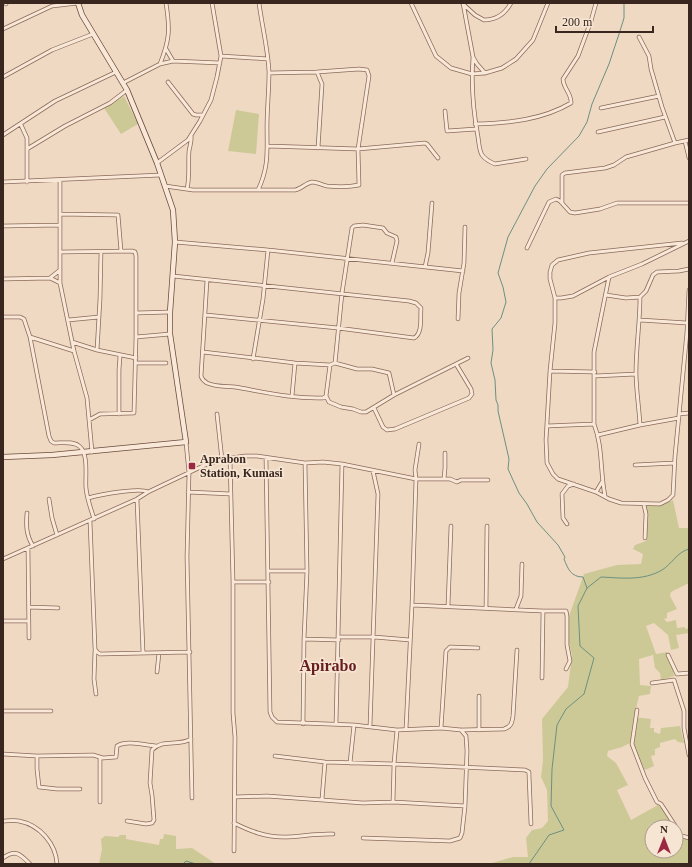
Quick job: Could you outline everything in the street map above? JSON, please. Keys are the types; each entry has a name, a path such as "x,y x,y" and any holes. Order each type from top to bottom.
{"street":[{"path":"3,29 51,4 78,3 82,15 127,90 157,163 173,210 175,242 170,334 186,442 189,474 187,557 192,798"},
{"path":"160,64 166,49 169,27 166,3"},
{"path":"157,163 184,144 203,115 213,92 221,56 212,3"},
{"path":"258,190 266,166 268,146 267,128 269,73 259,3"},
{"path":"411,3 436,56 451,68 472,74 485,73 502,68 516,59 533,40 548,3"},
{"path":"463,4 476,16 484,20 494,19 502,14 508,10 511,3"},
{"path":"475,124 499,124 525,120 557,111 572,103 572,98 564,84 563,79 578,56 596,3"},
{"path":"463,4 473,57 472,74 475,124 482,155 495,164 526,159"},
{"path":"3,77 52,50 93,34"},
{"path":"639,37 649,56 651,69 665,117 675,143"},
{"path":"166,49 173,61"},
{"path":"221,56 268,59"},
{"path":"473,57 485,73"},
{"path":"123,83 160,64 173,61 220,63"},
{"path":"165,186 187,189 295,190 300,189 310,182 314,182 326,186 358,186 358,149 369,76 367,70 359,69 269,73"},
{"path":"3,135 21,125 55,101 117,72"},
{"path":"317,72 322,84 318,148"},
{"path":"168,82 193,114 203,115"},
{"path":"27,149 65,126 110,103 127,90"},
{"path":"601,108 659,96"},
{"path":"445,111 447,131 476,129"},
{"path":"598,132 665,117"},
{"path":"21,125 27,138 27,182"},
{"path":"187,189 191,135"},
{"path":"562,203 562,175 566,173 605,168 614,165 626,157 687,140 689,158"},
{"path":"268,146 358,149 425,143 438,158"},
{"path":"3,182 161,175"},
{"path":"60,180 60,283 74,351 87,398 92,452"},
{"path":"261,184 266,190"},
{"path":"527,248 549,202 556,199 570,212 574,213 600,209 617,204 689,203"},
{"path":"425,267 428,253 432,203"},
{"path":"60,214 118,215 121,251"},
{"path":"3,226 60,224"},
{"path":"335,363 342,294 352,228 354,226 363,225 383,228 387,233 396,237 397,241 392,263"},
{"path":"458,319 459,293 463,270 464,227"},
{"path":"555,298 573,296 609,277 642,264 689,240"},
{"path":"175,242 463,270"},
{"path":"682,243 589,253 558,260 552,265 550,272 555,298 555,323 550,371 547,426 547,463 553,474 558,479 596,492 621,504 660,504 668,500 673,494 674,464 687,347 689,290"},
{"path":"253,358 260,321 268,250"},
{"path":"60,252 135,252 136,361 134,413 97,415 89,420"},
{"path":"97,350 101,252"},
{"path":"606,295 626,298 640,297 646,291 653,275 657,272 689,269"},
{"path":"50,278 60,270"},
{"path":"173,276 409,300 416,303 421,308 419,332 414,338 338,328 206,315"},
{"path":"605,496 602,482 602,462 598,435 594,424 594,352 609,277"},
{"path":"3,279 50,278 60,283"},
{"path":"207,280 202,379 217,386 233,387 265,394 316,398 323,398 326,396"},
{"path":"640,297 636,374 640,425"},
{"path":"136,313 170,312"},
{"path":"3,317 20,317 24,319 30,338 47,428 51,441 77,444 84,452 86,487 94,519"},
{"path":"68,320 99,317"},
{"path":"640,320 687,322"},
{"path":"136,336 170,334"},
{"path":"30,338 74,351"},
{"path":"72,342 136,361 166,363"},
{"path":"203,352 295,363 330,365 335,363 357,369 389,373 394,395"},
{"path":"119,414 118,370 120,356"},
{"path":"330,365 326,396 328,402 341,407 366,412 394,395 468,358"},
{"path":"292,396 295,363"},
{"path":"374,408 383,427 387,430 395,429 469,398 472,394 471,389 456,364"},
{"path":"550,371 595,374 636,374"},
{"path":"598,435 689,413"},
{"path":"217,414 222,460"},
{"path":"547,426 594,424"},
{"path":"3,457 92,452 186,442"},
{"path":"406,729 412,605 415,470 419,444"},
{"path":"444,479 445,453"},
{"path":"3,559 137,499 148,492 189,474 204,465 230,458 257,456 305,463 323,462 342,464 416,479 450,479 457,482 461,480 488,480"},
{"path":"230,458 233,582 233,713 235,737 234,851"},
{"path":"266,458 269,571 270,712 272,717 278,723 354,725 397,730 442,728 461,730 504,730 512,723 515,704 517,650"},
{"path":"303,724 304,639 307,572 305,463"},
{"path":"336,724 342,464"},
{"path":"635,465 674,464"},
{"path":"370,726 378,494 373,471"},
{"path":"596,492 602,482"},
{"path":"567,524 563,518 562,494 568,486 574,484"},
{"path":"88,498 140,490 148,492"},
{"path":"188,492 231,494"},
{"path":"49,499 57,535"},
{"path":"137,499 143,652"},
{"path":"644,505 646,514 645,538"},
{"path":"27,513 27,530 29,539 33,546"},
{"path":"90,520 95,649 94,679 96,694"},
{"path":"448,606 451,526"},
{"path":"486,608 487,526"},
{"path":"28,548 29,638"},
{"path":"516,609 521,596 522,564"},
{"path":"269,571 307,572"},
{"path":"233,582 269,582"},
{"path":"412,605 564,611 567,613 567,645 570,661 566,669"},
{"path":"28,607 58,608"},
{"path":"542,678 543,611"},
{"path":"3,621 29,621"},
{"path":"304,639 374,637 410,640"},
{"path":"442,728 446,651 450,647 478,648"},
{"path":"95,649 100,654 190,652"},
{"path":"157,672 159,653"},
{"path":"668,655 677,674"},
{"path":"677,674 689,673"},
{"path":"677,674 674,680 684,711 684,728 689,755"},
{"path":"652,683 674,680"},
{"path":"479,696 479,730"},
{"path":"637,710 632,744 645,778 657,802 661,804 671,819"},
{"path":"3,711 52,711"},
{"path":"350,763 354,725"},
{"path":"393,802 397,730"},
{"path":"363,838 450,842 460,838 462,833 465,806 467,739 461,730"},
{"path":"127,821 146,824 152,823 154,820 150,784 152,750 159,744 185,742 191,738"},
{"path":"3,754 37,756 93,755 100,757 117,756 117,746 119,744 156,746"},
{"path":"37,756 39,787 80,789"},
{"path":"275,756 324,762 525,770 528,772 531,824"},
{"path":"100,757 100,802"},
{"path":"322,799 324,762"},
{"path":"235,797 267,796 363,803 393,802 465,806"},
{"path":"3,821 17,820 25,823 45,836 56,855 57,864"},
{"path":"234,823 248,830 265,835 283,837 333,834"},
{"path":"3,858 8,854 16,853 30,864"}],"shaded area":[{"path":"124,96 138,124 121,134 104,108"},
{"path":"236,110 259,114 256,154 228,151"},
{"path":"673,500 679,528 689,528 689,583 671,592 670,596 677,609 667,613 667,618 664,619 667,622 676,620 677,628 689,628 689,633 676,635 679,648 671,650 668,635 654,623 646,626 656,654 667,652 674,676 661,680 660,673 655,668 653,655 639,659 640,685 651,686 650,694 639,696 634,717 651,719 650,728 654,728 654,732 660,734 661,728 680,726 684,743 678,742 675,739 660,743 660,747 655,749 655,755 651,756 654,766 645,770 630,743 608,751 607,756 616,763 628,785 617,790 631,820 658,805 666,813 669,819 644,819 644,859 684,859 684,838 689,840 689,864 492,864 513,857 528,857 526,838 532,830 542,828 548,821 547,790 541,777 543,760 542,719 568,687 572,655 568,638 568,619 584,574 617,565 641,564 643,554 633,549 635,545 646,541 648,518 645,506 661,505"},
{"path":"164,834 176,836 176,849 192,848 216,864 99,864 102,849 101,839 105,836 118,837 120,835 126,835 126,839 159,845 160,839 163,839"}],"waterway":[{"path":"587,588 583,577 576,576 570,572 564,559 565,557 558,545 537,522 519,493 508,469 509,459 498,411 495,380 491,363 493,350 492,329 501,318 506,302 498,273 508,237 535,186 547,169 579,136 587,122 592,104 609,64 624,18 624,3"},
{"path":"529,864 549,835 564,830 551,806 552,769 557,725 566,709 584,694 594,658 580,646 578,606 587,588 601,577 632,578 655,574 666,567 678,555 689,549"},
{"path":"183,864 186,861 196,864"}],"place":[{"name":"Aprabon Station, Kumasi","path":"192,466"}],"district":[{"name":"Apirabo","path":"328,665"}]}
